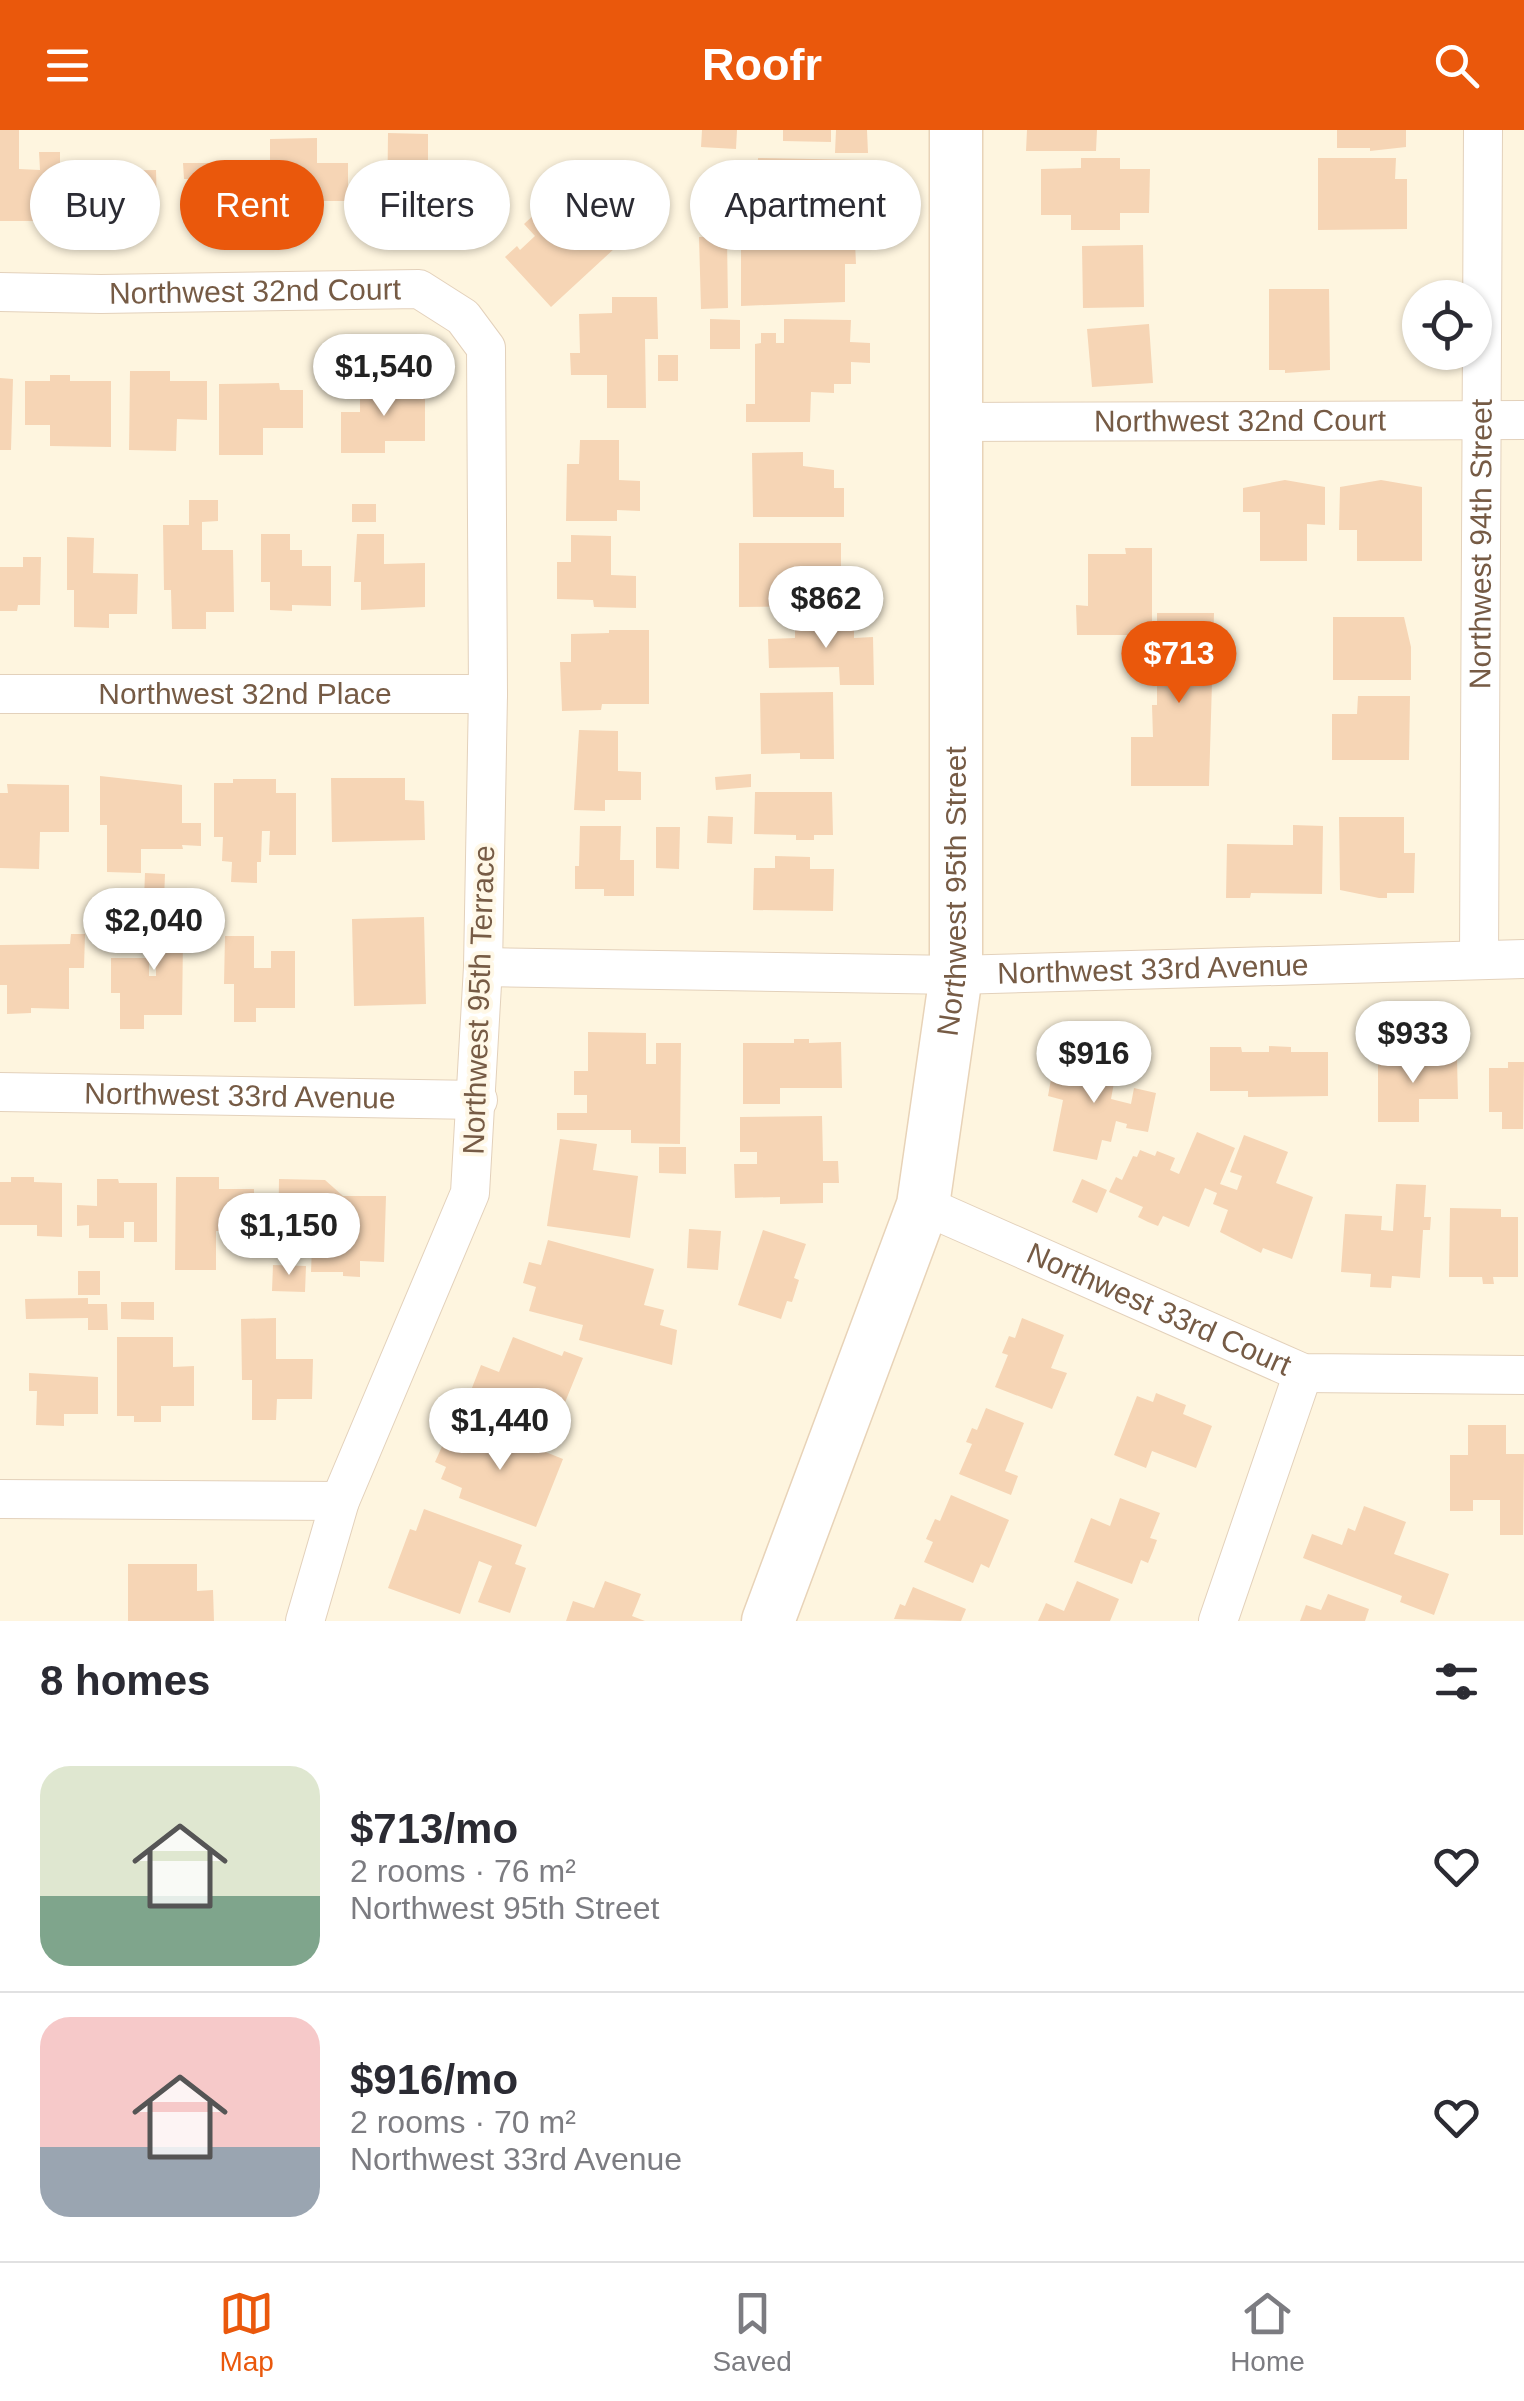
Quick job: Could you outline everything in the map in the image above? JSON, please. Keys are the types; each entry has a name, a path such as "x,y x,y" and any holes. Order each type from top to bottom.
{"street":[{"name":"Northwest 95th Street","path":"768,1621 923,1205 956,975 956,130"},
{"name":"Northwest 94th Street","path":"1479,958 1483,130"},
{"name":"Northwest 32nd Court","path":"0,292 419,289 463,317 486,348"},
{"name":"Northwest 95th Terrace","path":"305,1621 340,1501 470,1193 483,967 488,694 486,348"},
{"name":"Northwest 32nd Court","path":"958,422 1524,420"},
{"name":"Northwest 32nd Place","path":"0,694 488,694"},
{"name":"Northwest 33rd Avenue","path":"483,967 956,975 1524,959"},
{"name":"Northwest 33rd Avenue","path":"0,1092 478,1100"},
{"name":"Northwest 33rd Court","path":"923,1205 1303,1372 1524,1375"},
{"path":"1218,1621 1303,1372"},
{"path":"0,1499 340,1501"}],"building":[{"path":"0,130 19,130 19,169 30,170 30,221 0,221"},
{"path":"702,130 737,130 736,149 701,147"},
{"path":"783,130 831,130 831,142 783,141"},
{"path":"836,130 867,130 868,153 835,153"},
{"path":"1027,130 1097,130 1096,151 1026,151"},
{"path":"1337,130 1406,130 1406,147 1370,151 1337,148"},
{"path":"388,133 428,134 428,160 388,160"},
{"path":"317,138 317,160 270,160 270,139"},
{"path":"39,152 60,152 60,160 39,160"},
{"path":"758,158 861,160 758,160"},
{"path":"1081,158 1120,158 1120,169 1150,169 1149,213 1120,213 1120,230 1071,230 1071,215 1041,215 1041,169 1081,168"},
{"path":"1318,158 1396,158 1395,179 1407,179 1407,229 1318,230"},
{"path":"324,163 344,163 344,201 324,201"},
{"path":"530,241 530,250 613,250 551,307 505,257 517,246 520,250"},
{"path":"1143,245 1144,307 1083,308 1082,246"},
{"path":"699,250 727,250 728,308 701,309"},
{"path":"741,250 855,250 856,264 845,264 845,302 741,306"},
{"path":"1269,289 1329,289 1330,370 1269,370"},
{"path":"612,297 657,297 658,339 645,339 646,408 607,408 607,375 571,375 570,353 580,353 579,314 612,313"},
{"path":"710,319 740,320 740,349 710,349"},
{"path":"784,319 851,320 850,342 870,343 870,363 851,362 851,384 834,384 834,393 811,392 810,422 746,422 746,404 755,404 755,344 761,343 761,333 776,333 776,343 784,343"},
{"path":"1149,324 1153,383 1092,387 1087,329"},
{"path":"658,355 678,355 678,381 658,381"},
{"path":"130,371 170,371 170,381 207,381 207,420 177,419 176,451 129,450"},
{"path":"50,375 70,375 70,381 111,381 111,447 50,446 50,425 25,425 25,381 50,381"},
{"path":"0,378 13,379 11,450 0,450"},
{"path":"279,383 280,390 303,390 303,428 263,428 263,455 219,455 219,384"},
{"path":"375,383 425,388 425,441 385,441 385,453 341,453 341,412 360,412 360,388 376,388"},
{"path":"580,440 619,440 619,480 640,481 640,511 617,510 617,521 566,521 567,464 579,464"},
{"path":"803,452 803,466 834,470 834,488 844,488 844,517 753,517 752,453"},
{"path":"1285,480 1325,487 1325,525 1307,524 1307,561 1260,561 1260,512 1243,512 1243,488"},
{"path":"1381,480 1422,487 1422,561 1357,561 1357,530 1339,530 1340,487"},
{"path":"189,500 218,500 218,521 202,522 202,550 233,550 234,612 206,612 206,629 172,629 171,590 164,590 163,525 189,525"},
{"path":"352,504 376,504 376,522 352,522"},
{"path":"261,534 290,534 290,550 302,550 302,566 331,566 331,606 292,605 292,611 270,610 270,582 261,582"},
{"path":"357,534 384,534 384,564 425,563 425,607 361,610 361,582 354,582"},
{"path":"571,535 611,536 611,575 636,576 636,608 594,607 593,600 557,599 557,562 571,562"},
{"path":"67,537 94,538 93,573 138,574 137,614 109,614 109,628 74,627 74,590 67,590"},
{"path":"739,543 841,543 841,570 834,570 834,606 739,607"},
{"path":"1125,548 1152,548 1152,643 1132,643 1132,635 1077,635 1076,605 1088,606 1088,554 1126,554"},
{"path":"23,557 41,557 40,605 18,605 17,611 0,611 0,567 23,567"},
{"path":"1157,613 1214,613 1209,786 1131,786 1131,737 1153,737"},
{"path":"1333,617 1404,617 1411,647 1411,680 1333,680"},
{"path":"854,620 854,638 873,637 874,685 840,685 839,667 769,668 768,639 795,638 795,621"},
{"path":"649,630 649,704 602,704 601,710 562,711 560,662 571,662 571,634"},
{"path":"833,692 834,759 800,759 800,753 761,754 760,693"},
{"path":"1358,696 1410,696 1409,760 1332,760 1332,714 1357,714"},
{"path":"579,730 618,731 618,771 641,772 641,800 605,800 605,811 574,810"},
{"path":"751,774 751,787 716,790 715,777"},
{"path":"100,776 182,785 182,823 201,823 201,846 141,849 141,873 107,872 107,825 100,825"},
{"path":"331,778 405,778 405,800 424,801 425,840 332,842"},
{"path":"233,779 276,779 276,793 296,793 296,855 269,855 270,831 262,831 257,883 231,882 232,862 222,861 223,837 214,837 214,783 233,783"},
{"path":"7,784 69,785 69,832 40,832 39,869 0,868 0,793 8,793"},
{"path":"755,792 832,792 833,835 796,840 796,835 754,834"},
{"path":"708,816 733,817 732,844 707,843"},
{"path":"1339,817 1404,817 1404,853 1415,853 1414,893 1387,893 1387,898 1379,898 1340,890"},
{"path":"1293,825 1323,826 1322,894 1251,893 1250,898 1226,898 1227,844 1293,845"},
{"path":"580,826 621,826 620,860 634,860 634,896 604,896 604,889 575,889"},
{"path":"656,827 680,827 679,869 656,868"},
{"path":"775,856 810,857 810,869 834,869 833,911 753,910 754,868 775,868"},
{"path":"145,873 165,874 164,900 144,900"},
{"path":"156,908 177,908 177,924 185,923 185,919 201,919 200,939 183,939 182,1015 144,1015 144,1029 120,1029 120,993 111,993 111,958 149,958 149,976 156,976"},
{"path":"424,917 426,1004 354,1006 352,919"},
{"path":"71,934 85,934 84,968 69,968 69,1009 31,1008 31,1013 7,1014 7,985 0,985 0,945 70,944"},
{"path":"225,936 254,936 254,968 271,968 271,951 295,951 295,1008 256,1008 256,1022 234,1022 234,984 224,984"},
{"path":"588,1032 646,1033 646,1064 656,1064 656,1043 681,1043 680,1144 631,1143 631,1130 557,1130 557,1113 587,1113 587,1095 574,1095 574,1071 588,1071"},
{"path":"794,1039 809,1039 809,1043 841,1042 842,1088 780,1088 780,1104 743,1104 743,1043 794,1043"},
{"path":"1269,1046 1291,1047 1291,1052 1328,1052 1328,1096 1248,1097 1248,1091 1210,1091 1210,1047 1269,1052"},
{"path":"1073,1051 1118,1061 1111,1099 1131,1104 1134,1088 1156,1093 1148,1132 1126,1128 1127,1124 1116,1121 1111,1142 1102,1140 1097,1160 1053,1151 1063,1100 1048,1096 1052,1074 1068,1077"},
{"path":"1378,1059 1457,1059 1458,1099 1419,1099 1419,1122 1378,1122"},
{"path":"1508,1062 1524,1062 1523,1129 1502,1129 1502,1112 1489,1112 1489,1068 1508,1068"},
{"path":"822,1116 823,1161 838,1161 839,1183 823,1183 823,1203 780,1204 780,1197 735,1198 734,1164 757,1164 757,1152 740,1152 740,1117"},
{"path":"1197,1132 1235,1148 1220,1184 1237,1190 1242,1176 1230,1172 1244,1135 1288,1152 1276,1183 1313,1197 1292,1259 1263,1248 1261,1253 1220,1232 1228,1210 1213,1204 1217,1193 1205,1188 1189,1227 1163,1216 1158,1226 1148,1222 1138,1217 1143,1207 1109,1192 1116,1177 1122,1180 1140,1150 1175,1158 1170,1170 1179,1174"},
{"path":"560,1139 597,1144 593,1170 638,1176 630,1238 547,1226"},
{"path":"659,1147 686,1147 686,1174 659,1173"},
{"path":"11,1177 62,1183 62,1237 37,1236 37,1225 0,1225 0,1182 11,1182"},
{"path":"176,1177 219,1177 219,1189 254,1189 254,1231 216,1231 216,1270 175,1270"},
{"path":"97,1179 157,1183 157,1242 134,1242 134,1222 124,1222 124,1238 89,1238 89,1225 77,1226 77,1205 97,1206"},
{"path":"279,1179 325,1180 343,1196 386,1196 384,1262 360,1261 360,1277 343,1276 343,1272 311,1272 312,1246 278,1245"},
{"path":"1082,1179 1107,1190 1097,1213 1072,1202"},
{"path":"1396,1184 1426,1185 1424,1217 1431,1217 1430,1230 1423,1230 1420,1278 1392,1276 1391,1288 1370,1287 1371,1274 1341,1272 1345,1214 1382,1216 1381,1230 1393,1231"},
{"path":"1450,1208 1501,1209 1501,1217 1518,1217 1518,1277 1493,1277 1494,1284 1483,1284 1482,1277 1449,1277"},
{"path":"689,1229 721,1231 718,1270 687,1268"},
{"path":"763,1230 806,1244 794,1278 799,1280 792,1302 787,1301 781,1319 738,1305"},
{"path":"548,1240 654,1269 644,1305 664,1310 660,1325 677,1330 672,1365 579,1340 583,1325 529,1311 536,1287 523,1283 529,1262 541,1265"},
{"path":"273,1265 306,1266 305,1292 272,1291"},
{"path":"78,1271 100,1271 100,1295 78,1295"},
{"path":"88,1298 88,1304 107,1304 108,1330 88,1330 88,1318 26,1319 25,1299"},
{"path":"121,1302 154,1302 154,1320 121,1319"},
{"path":"276,1318 276,1359 313,1359 312,1399 277,1399 276,1420 252,1420 252,1380 242,1380 241,1319"},
{"path":"1022,1318 1064,1335 1051,1368 1067,1373 1052,1409 995,1387 1008,1355 1002,1353 1009,1336 1015,1338"},
{"path":"117,1337 173,1337 173,1367 194,1366 194,1406 161,1406 161,1422 134,1422 134,1416 117,1416"},
{"path":"513,1337 562,1356 564,1351 583,1358 551,1437 466,1403 481,1365 499,1372"},
{"path":"29,1373 98,1377 98,1414 64,1414 64,1426 36,1425 37,1391 29,1391"},
{"path":"1156,1393 1186,1405 1183,1414 1212,1426 1196,1468 1152,1451 1146,1468 1114,1455 1137,1396 1153,1402"},
{"path":"986,1408 1024,1423 1005,1471 1018,1476 1011,1495 959,1474 972,1444 966,1442 972,1428 977,1430"},
{"path":"463,1422 529,1448 533,1440 545,1445 543,1451 563,1459 536,1527 459,1498 462,1488 441,1479 446,1467 435,1462 444,1442 454,1446"},
{"path":"1468,1425 1506,1425 1506,1454 1524,1454 1523,1535 1500,1535 1500,1500 1473,1500 1473,1511 1450,1511 1450,1455 1468,1455"},
{"path":"951,1495 1009,1520 989,1568 981,1564 973,1583 924,1562 933,1542 926,1539 935,1519 940,1521"},
{"path":"1120,1498 1160,1513 1150,1538 1157,1540 1153,1551 1148,1563 1141,1560 1132,1584 1074,1562 1091,1518 1110,1526"},
{"path":"1364,1506 1406,1522 1394,1554 1449,1574 1434,1615 1400,1602 1402,1596 1303,1558 1312,1534 1342,1545 1348,1528 1355,1531"},
{"path":"424,1509 522,1545 515,1564 526,1568 510,1613 478,1602 492,1566 479,1561 460,1614 388,1588 410,1529 416,1531"},
{"path":"128,1564 197,1564 197,1591 213,1590 214,1621 128,1621"},
{"path":"605,1581 641,1594 632,1616 645,1621 566,1621 573,1601 594,1608"},
{"path":"1077,1581 1119,1599 1110,1621 1038,1621 1046,1603 1064,1611"},
{"path":"913,1587 966,1609 961,1621 894,1619"},
{"path":"1328,1594 1369,1609 1365,1621 1300,1621 1306,1605 1321,1610"}]}
